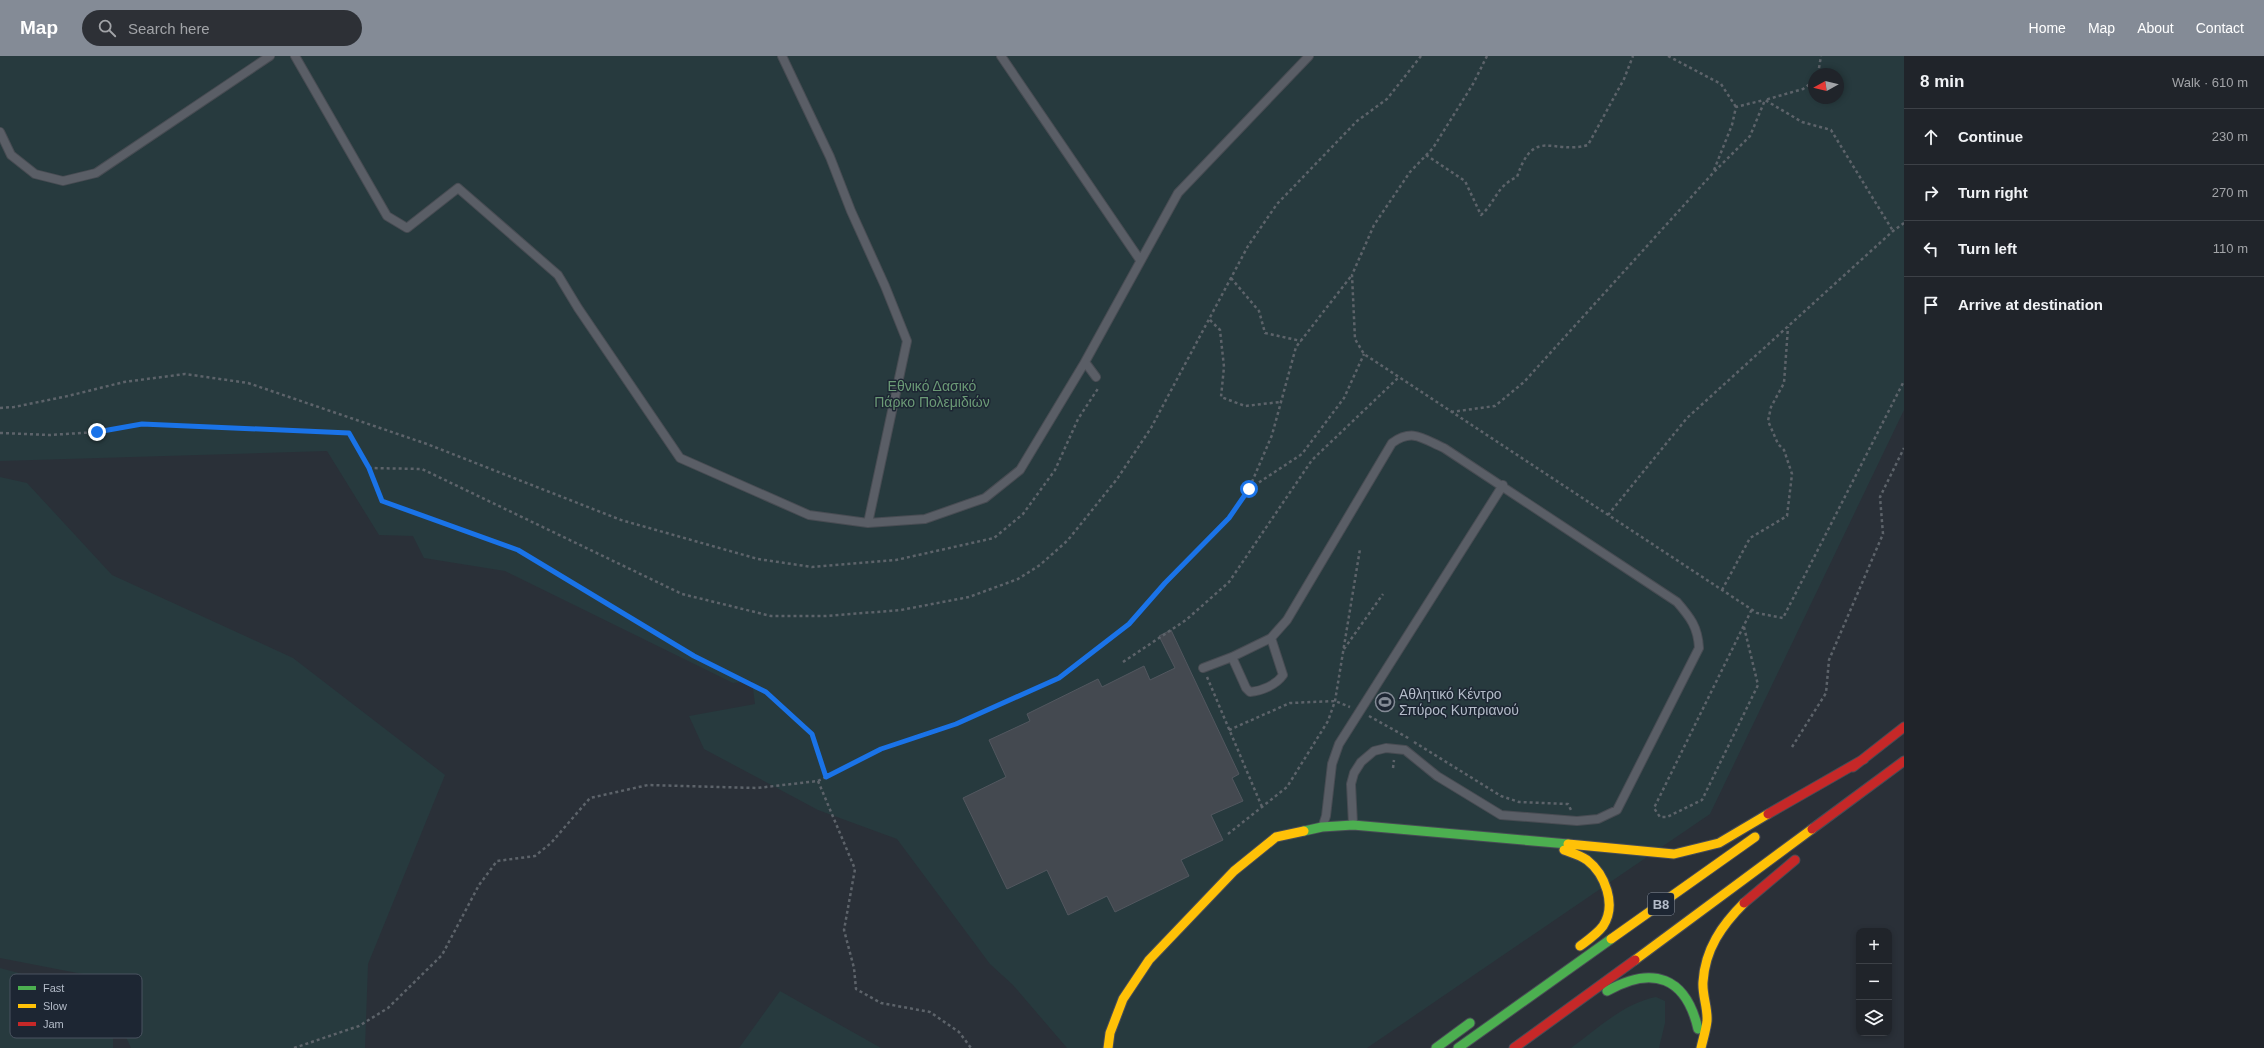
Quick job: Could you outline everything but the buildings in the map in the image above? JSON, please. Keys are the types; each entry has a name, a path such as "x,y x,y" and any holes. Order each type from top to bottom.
{"main road":[{"path":"1782,817 1864,759 1904,727"},
{"path":"1108,1048 1110,1033 1122,999 1149,960 1234,871 1276,837 1322,827 1353,825 1654,854 1674,854 1698,850 1719,843 1864,759"},
{"name":"B8","path":"1514,1048 1731,890 1904,761"},
{"name":"B8","path":"1458,1048 1763,831"},
{"path":"1548,844 1586,858 1596,868 1607,889 1608,907 1605,924 1592,937 1573,950"},
{"path":"1701,1048 1707,1020 1703,982 1704,963 1715,937 1737,908 1801,855"},
{"path":"1522,1048 1611,989 1631,980 1644,977 1663,979 1681,989 1694,1010 1701,1048"},
{"path":"1436,1048 1478,1017"}],"lane":[{"path":"0,132 10,155 36,174 63,181 96,173 270,56"},
{"path":"295,56 387,216 407,228 458,188 558,275 578,308 680,458 809,515 868,523 925,519 985,498 1020,470 1085,362 1178,193 1309,56"},
{"path":"782,56 830,157 851,211 885,286 907,341 868,523"},
{"path":"1001,56 1140,260"},
{"path":"1085,362 1096,377"},
{"path":"1203,668 1232,658 1271,638 1287,620 1392,443 1402,436 1414,435 1444,448 1503,485 1677,602 1698,632 1698,648 1617,810 1598,819 1577,821 1501,816 1437,776 1405,750 1386,748 1374,751 1361,762 1354,773 1351,784 1353,825"},
{"path":"1322,827 1326,816 1332,764 1339,744 1503,485"},
{"path":"1232,658 1246,688 1250,692 1257,691 1278,682 1283,675 1271,638"}],"path":[{"path":"369,468 422,469 682,594 771,616 826,616 901,610 968,596 1018,579 1040,565 1068,540 1117,479 1151,428 1210,320 1248,246 1277,204 1357,121 1386,99 1422,56"},
{"path":"294,1048 360,1026 388,1008 442,955 479,885 497,861 535,856 551,843 590,798 648,785 757,788 818,781 881,749 956,724 1059,678 1129,624 1165,583 1229,518 1249,489 1272,435 1296,347 1352,275 1374,225 1410,172 1433,148 1473,84 1487,56"},
{"path":"1426,155 1465,181 1481,215 1487,210 1500,188 1506,182 1517,177 1523,160 1530,152 1542,145 1576,148 1588,145 1624,79 1633,56"},
{"path":"1668,56 1721,84 1736,106 1732,125 1713,173"},
{"path":"1819,68 1820,56"},
{"path":"1736,106 1765,100 1803,89 1808,85"},
{"path":"1451,412 1495,406 1524,382 1713,173 1750,136 1765,100"},
{"path":"1765,100 1802,122 1831,130 1892,231"},
{"path":"1608,515 1687,418 1892,231 1904,223"},
{"path":"1352,275 1355,339 1364,354 1757,613 1783,618 1904,381"},
{"path":"1231,278 1259,311 1265,333 1301,341"},
{"path":"1210,320 1220,330 1224,367 1221,396 1245,406 1280,402"},
{"path":"1722,590 1750,538 1787,516 1792,474 1784,450 1778,444 1768,421 1771,407 1784,383 1788,327"},
{"path":"1249,489 1302,454 1344,398 1364,354"},
{"path":"0,408 14,407 68,396 124,382 185,374 248,383 427,444 620,520 758,559 812,567 896,560 994,538 1023,514 1055,470 1078,419 1101,384 1096,377"},
{"path":"1124,662 1186,620 1229,582 1312,460 1399,377"},
{"path":"0,433 49,435 90,432 142,424 349,433 369,468 382,501 518,550 694,656 766,692 812,734 826,777"},
{"path":"1792,747 1826,693 1829,660 1883,534 1880,497 1904,448"},
{"path":"1228,834 1287,787 1328,720 1335,701 1360,549"},
{"path":"1343,651 1383,594"},
{"path":"1744,626 1758,686 1702,800 1668,818 1660,818 1654,808 1752,609"},
{"path":"1203,668 1262,807"},
{"path":"818,781 855,869 844,930 854,968 856,989 881,1003 930,1012 959,1032 971,1048"}],"green space":[{"name":"Εθνικό Δασικό Πάρκο Πολεμιδιών","path":"0,56 1904,56 1904,410 1710,814 1367,1048 1067,1048 1013,985 990,964 897,839 818,810 704,749 689,716 755,704 752,681 733,683 505,571 424,558 413,536 379,535 327,451 0,461"},
{"path":"0,477 27,483 112,575 293,658 445,775 368,964 365,1048 131,1048 126,1038 142,1038 142,974 83,974 0,958"},
{"path":"0,968 22,974 10,974 10,1038 113,1038 113,1048 0,1048"},
{"path":"780,991 881,1048 739,1048"},
{"path":"1656,997 1665,1001 1665,1023 1659,1048 1571,1048 1622,1011 1644,1000"}],"traffic: fast":[{"path":"1304,831 1322,827 1353,825 1568,844"},
{"path":"1458,1048 1611,939"},
{"path":"1607,991 1624,983 1639,979 1653,978 1665,981 1676,987 1685,997 1693,1011 1698,1029"},
{"path":"1436,1048 1470,1023"}],"traffic: slow":[{"path":"1568,844 1674,854 1719,843 1768,814"},
{"path":"1635,960 1812,829"},
{"path":"1108,1048 1110,1033 1123,999 1149,960 1234,871 1276,837 1304,831"},
{"path":"1611,939 1755,837"},
{"path":"1564,850 1582,857 1593,866 1604,881 1609,900 1607,918 1603,926 1580,946"},
{"path":"1701,1048 1707,1021 1703,987 1704,970 1707,959 1716,938 1736,911 1744,903"}],"traffic: jam":[{"path":"1853,767 1904,727"},
{"path":"1768,814 1864,759"},
{"path":"1812,829 1904,761"},
{"path":"1744,903 1795,860"},
{"path":"1514,1048 1635,960"}],"place":[{"name":"Αθλητικό Κέντρο Σπύρος Κυπριανού","path":"1385,702"}],"route":[{"path":"97,432 142,424 349,433 369,468 382,501 518,550 694,656 766,692 812,734 826,777 881,749 956,724 1059,678 1104,645 1129,624 1165,583 1229,518 1249,489"}]}
